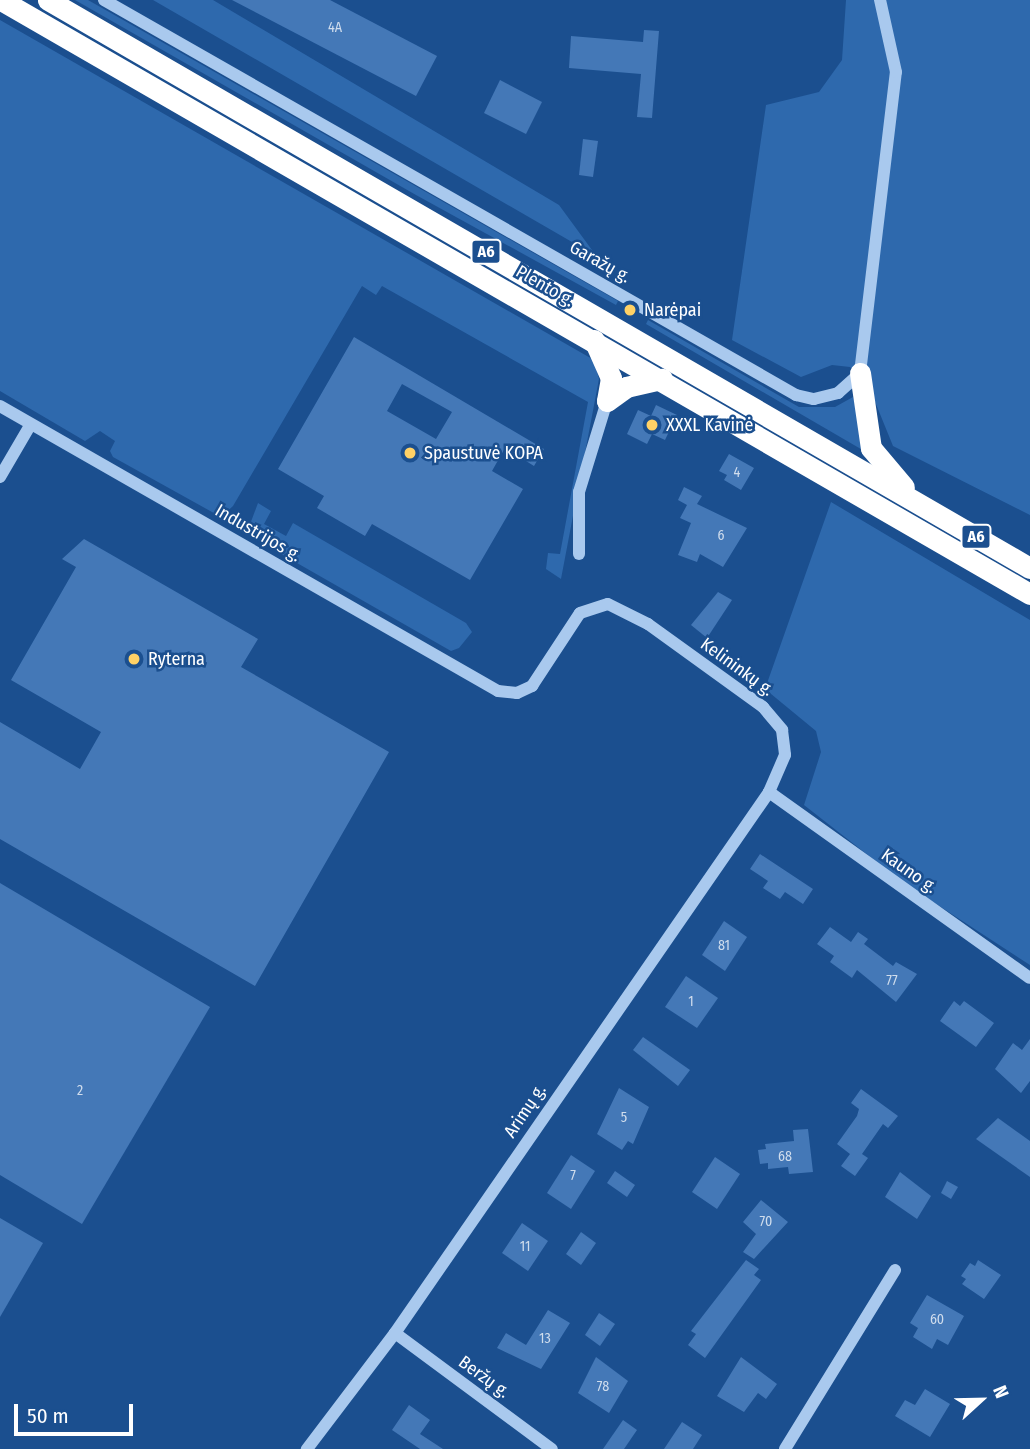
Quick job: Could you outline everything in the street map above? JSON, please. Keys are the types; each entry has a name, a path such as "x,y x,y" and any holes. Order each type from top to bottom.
{"highway":[{"name":"Plento g.","path":"1,0 662,379 1030,594"},
{"name":"Plento g.","path":"48,0 1030,568"},
{"path":"594,340 611,378 607,401"},
{"path":"860,373 871,449 923,506"},
{"path":"607,401 626,387 662,379"}],"street":[{"name":"Garažų g.","path":"104,0 796,395 814,399 831,396 849,386 860,373"},
{"path":"860,373 896,72 880,0"},
{"path":"579,554 579,492 607,401"},
{"name":"Industrijos g.","path":"0,405 498,691 517,694 532,685 580,613 608,604"},
{"path":"0,477 31,424"},
{"name":"Kelininkų g.","path":"608,604 648,624 776,718 786,744 769,792"},
{"name":"Kauno g.","path":"769,792 1030,978"},
{"name":"Arimų g.","path":"307,1449 395,1333 769,792"},
{"path":"785,1449 895,1270"},
{"name":"Beržų g.","path":"395,1333 552,1449"}],"shaded area":[{"path":"75,0 88,0 618,301 616,305 416,195"},
{"path":"153,0 213,0 559,205 603,265 572,242"},
{"path":"846,0 1030,0 1030,515 893,446 867,382 850,367 832,365 801,377 732,340 766,105 819,92 842,60"},
{"path":"0,20 594,360 599,379 561,579 546,569 548,553 560,554 588,402 382,286 376,295 362,286 233,506 221,517 113,457 110,451 115,441 100,431 85,441 0,391"},
{"path":"648,320 799,407 835,407 853,397 866,452 646,324"},
{"path":"831,502 1030,620 1030,965 901,881 804,805 821,752 816,731 765,689"},
{"path":"258,503 271,511 264,524 286,536 293,523 466,623 472,632 459,648 451,651 255,539 248,533"}],"building":[{"path":"232,0 330,0 437,56 416,96"},
{"path":"644,30 659,31 652,118 637,117 641,74 569,68 571,36 643,42"},
{"path":"500,80 542,102 526,134 484,113"},
{"path":"583,139 598,141 593,177 579,175"},
{"path":"354,337 544,449 534,466 505,448 492,471 523,489 470,580 372,524 365,536 317,508 324,496 278,469","holes":["402,384 452,412 436,439 387,411"]},
{"name":"XXXL Kavinė","path":"656,405 677,415 665,440 652,434 647,444 627,434 638,410 651,416"},
{"path":"729,454 754,468 741,490 724,480 727,475 719,471"},
{"path":"684,487 702,496 697,504 747,528 723,567 700,554 697,562 678,555 691,523 680,518 687,505 678,500"},
{"path":"84,539 258,639 241,667 389,752 255,986 0,839 0,722 80,769 101,732 11,680 76,567 62,559"},
{"path":"718,592 732,600 707,638 691,625"},
{"path":"760,854 813,889 803,904 785,892 780,899 763,888 768,881 750,869"},
{"path":"0,883 210,1007 82,1224 0,1175"},
{"path":"724,921 747,937 725,971 702,955"},
{"path":"830,927 851,942 858,932 868,939 864,944 893,966 896,962 917,974 896,1002 857,970 852,978 830,962 834,956 817,944"},
{"path":"686,976 718,998 697,1028 665,1007"},
{"path":"954,1001 960,1006 964,1001 994,1023 976,1047 940,1021"},
{"path":"643,1037 690,1070 678,1086 633,1050"},
{"path":"1030,1039 1030,1081 1021,1093 995,1069 1013,1043 1022,1050"},
{"path":"619,1088 649,1107 633,1144 628,1141 622,1150 597,1134"},
{"path":"861,1089 898,1116 888,1128 883,1124 862,1154 868,1158 855,1176 841,1166 850,1154 837,1144 857,1116 859,1109 851,1103"},
{"path":"998,1118 1030,1141 1030,1177 976,1139"},
{"path":"808,1129 813,1172 789,1174 788,1167 768,1169 768,1163 760,1164 758,1150 766,1149 765,1144 794,1141 793,1130"},
{"path":"571,1155 595,1171 571,1209 547,1193"},
{"path":"715,1157 740,1174 717,1209 692,1192"},
{"path":"615,1171 635,1185 627,1197 607,1183"},
{"path":"900,1172 931,1196 917,1219 885,1197"},
{"path":"947,1181 958,1187 951,1199 941,1193"},
{"path":"761,1200 788,1222 754,1259 743,1252 756,1234 743,1222"},
{"path":"0,1218 43,1243 0,1317"},
{"path":"522,1223 548,1241 528,1271 502,1253"},
{"path":"581,1232 596,1243 581,1265 566,1254"},
{"path":"746,1260 759,1269 754,1275 761,1280 705,1358 688,1345 696,1334 691,1331"},
{"path":"978,1260 1001,1275 984,1299 962,1284 966,1279 961,1276 970,1263 975,1266"},
{"path":"927,1295 964,1316 948,1345 937,1339 932,1349 913,1337 918,1328 910,1323"},
{"path":"548,1310 570,1323 541,1369 497,1348 506,1333 526,1345"},
{"path":"599,1313 615,1324 600,1346 585,1335"},
{"path":"596,1357 628,1381 609,1413 578,1393"},
{"path":"741,1357 777,1384 766,1399 758,1393 744,1412 717,1396"},
{"path":"925,1389 950,1404 930,1437 895,1416 905,1400 915,1405"},
{"path":"409,1405 430,1420 420,1434 443,1449 420,1449 392,1430"},
{"path":"623,1420 637,1430 624,1449 603,1449"},
{"path":"682,1422 702,1435 693,1449 664,1449"}],"place":[{"name":"Narėpai","path":"630,310"},
{"name":"XXXL Kavinė","path":"652,425"},
{"name":"Spaustuvė KOPA","path":"410,453"},
{"name":"Ryterna","path":"134,659"}]}
